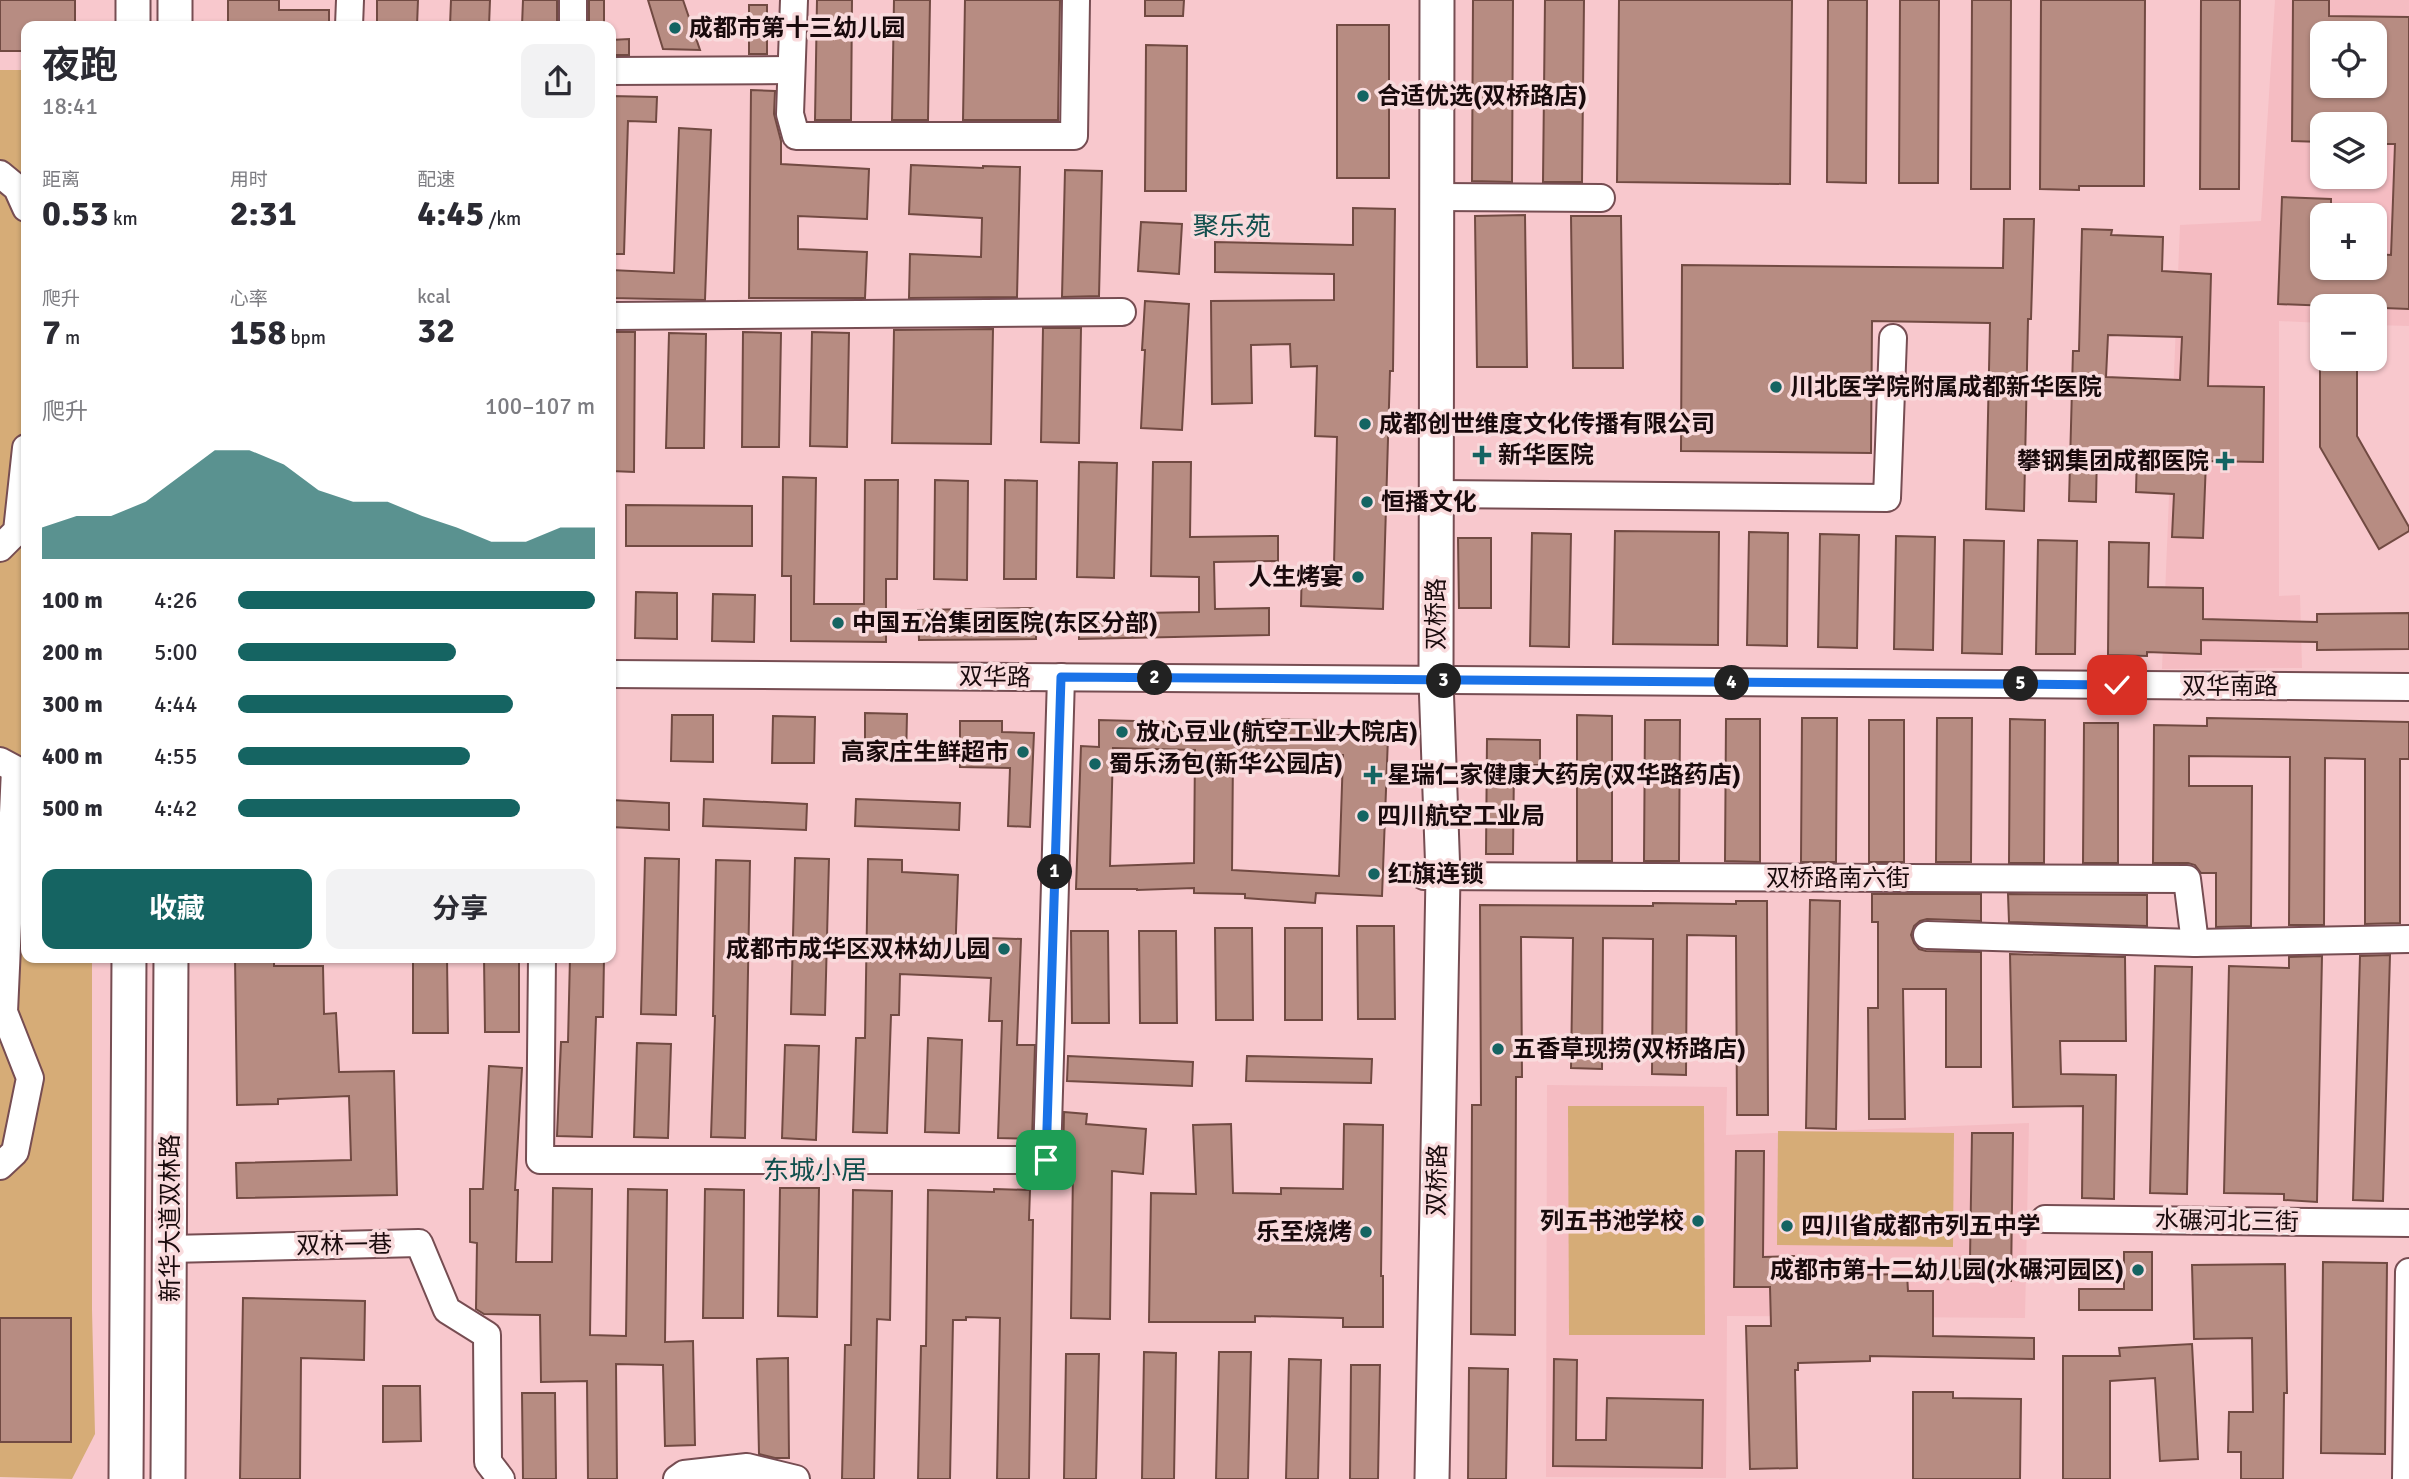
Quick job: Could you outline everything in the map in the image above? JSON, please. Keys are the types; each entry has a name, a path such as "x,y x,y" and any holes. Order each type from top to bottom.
{"main road":[{"path":"133,0 133,21"},
{"path":"175,0 175,21"},
{"name":"双桥路","path":"1422,0 1429,681 1434,876 1432,1479"},
{"name":"双桥路","path":"1429,681 1436,494 1437,0"},
{"name":"双桥路","path":"1413,1479 1434,876"},
{"name":"新华大道双林路","path":"126,1479 129,963"},
{"name":"新华大道双林路","path":"168,1479 171,963"}],"street":[{"path":"349,21 350,0"},
{"path":"573,0 573,21"},
{"path":"794,0 790,114 796,136 1074,136 1076,0"},
{"path":"616,71 791,70"},
{"path":"0,174 17,188 21,197"},
{"path":"1437,197 1601,198"},
{"path":"616,316 1122,312"},
{"path":"1436,494 1887,498 1893,338"},
{"path":"0,548 17,530 21,494"},
{"name":"双华路","path":"616,674 1429,681"},
{"path":"542,963 540,1160 1046,1160 1061,677"},
{"name":"双华南路","path":"1429,681 2409,687"},
{"path":"0,761 15,769 2,990 4,1012 30,1078 15,1152 0,1166"},
{"name":"双桥路南六街","path":"1434,876 2187,879 2195,943"},
{"path":"1927,935 2195,943 2409,939"},
{"name":"水碾河北三街","path":"2045,1219 2409,1223"},
{"name":"双林一巷","path":"169,1249 419,1243 447,1310 487,1335 488,1462 500,1479"},
{"path":"2406,1479 2409,1272"},
{"path":"677,1479 684,1474 747,1467 796,1479"}],"shaded area":[{"name":"攀钢集团成都医院","path":"2275,0 2409,0 2409,326 2387,325 2387,294 2310,294 2310,322 2279,321 2279,596 2300,595 2302,668 2162,669 2180,225 2261,221"},
{"path":"0,70 21,70 21,963 92,963 92,1310 95,1434 72,1479 0,1477"},
{"name":"四川省成都市列五中学","path":"1547,1085 1727,1087 1726,1135 2029,1123 2025,1318 1727,1316 1726,1478 1546,1477"},
{"path":"1568,1106 1704,1106 1705,1335 1569,1335"},
{"path":"1778,1131 1954,1133 1953,1247 1777,1245"}],"building":[{"path":"0,0 75,0 75,21 21,21 21,51 0,51"},
{"path":"228,0 279,0 279,10 329,10 329,21 228,21"},
{"path":"377,0 418,0 417,21 377,21"},
{"path":"451,0 490,0 489,21 450,21"},
{"path":"523,0 557,0 557,21 522,21"},
{"path":"589,0 604,0 604,21 589,21"},
{"name":"成都市第十三幼儿园","path":"648,0 683,0 700,50 663,49"},
{"path":"817,0 852,0 851,120 815,120"},
{"path":"894,0 930,0 928,120 892,120"},
{"path":"965,0 1060,0 1058,120 963,120"},
{"path":"1145,0 1184,0 1183,16 1145,16"},
{"path":"1473,0 1513,0 1512,182 1472,181"},
{"path":"1545,0 1584,0 1582,182 1543,182"},
{"path":"1619,0 1792,0 1790,184 1617,182"},
{"path":"1828,0 1867,0 1866,183 1827,182"},
{"path":"1900,0 1939,0 1938,183 1899,183"},
{"path":"1972,0 2011,0 2010,189 1971,189"},
{"path":"2041,0 2145,0 2144,186 2079,186 2079,190 2040,189"},
{"path":"2201,0 2240,0 2239,189 2200,189"},
{"path":"2293,0 2329,0 2329,16 2409,17 2409,309 2387,308 2387,294 2310,294 2310,305 2278,304 2282,197 2331,199 2331,203 2310,203 2310,280 2387,280 2387,255 2391,255 2395,144 2387,144 2387,112 2310,112 2310,142 2292,141"},
{"path":"749,5 767,5 767,54 749,54"},
{"path":"1337,25 1389,25 1389,178 1337,178"},
{"path":"629,39 629,55 616,55 616,40"},
{"path":"1146,45 1187,46 1186,191 1145,191"},
{"path":"751,90 775,91 774,114 781,141 781,164 869,169 867,219 798,216 798,249 867,252 865,298 749,298"},
{"path":"616,96 657,97 656,122 628,121 624,254 616,254"},
{"path":"679,128 711,130 705,300 616,298 616,270 674,273"},
{"path":"911,165 1020,167 1017,297 909,298 910,254 981,257 982,218 909,214"},
{"path":"1065,170 1102,171 1099,296 1062,297"},
{"path":"1353,208 1395,209 1393,371 1390,371 1383,609 1301,606 1302,564 1334,565 1337,437 1315,436 1317,366 1291,367 1290,344 1251,345 1252,403 1212,404 1211,301 1334,300 1334,274 1215,272 1215,242 1353,245"},
{"path":"1525,215 1527,367 1477,367 1475,216"},
{"path":"1571,216 1621,216 1623,368 1573,368"},
{"name":"川北医学院附属成都新华医院","path":"2004,219 2034,219 2031,319 2028,319 2024,511 1986,509 1990,323 1872,321 1871,453 1681,451 1682,265 2003,268"},
{"path":"1141,222 1182,224 1179,274 1138,271"},
{"path":"2082,229 2112,230 2111,235 2163,237 2162,271 2211,274 2208,386 2264,387 2263,462 2206,461 2203,538 2172,537 2174,494 2136,492 2137,452 2097,450 2096,502 2069,501 2073,351 2079,351","holes":["2108,335 2182,337 2180,380 2106,377"]},
{"path":"1145,301 1189,304 1182,430 1141,428"},
{"path":"1043,328 1081,328 1079,443 1041,442"},
{"path":"993,329 991,444 892,443 894,330"},
{"path":"616,332 635,332 634,472 616,471"},
{"path":"743,332 781,333 779,447 742,447"},
{"path":"812,332 849,333 847,447 810,446"},
{"path":"669,333 706,334 704,448 666,448"},
{"path":"2320,371 2357,371 2357,436 2409,531 2379,549 2320,447"},
{"path":"1079,462 1117,463 1114,578 1077,577"},
{"path":"1153,462 1191,462 1190,537 1278,536 1278,561 1214,562 1215,609 1269,608 1269,635 1079,639 1079,614 1199,612 1199,577 1151,576"},
{"path":"783,477 816,478 814,604 864,604 865,480 898,480 897,579 886,579 886,642 791,641 791,576 782,576"},
{"path":"935,480 968,481 967,580 934,579"},
{"path":"1005,480 1037,481 1036,579 1004,579"},
{"path":"626,505 752,506 752,546 626,546"},
{"path":"1615,531 1719,532 1718,645 1613,644"},
{"path":"1749,532 1788,533 1787,646 1747,645"},
{"path":"1532,533 1571,534 1569,647 1530,646"},
{"path":"1820,534 1859,535 1857,648 1818,647"},
{"path":"1896,536 1935,537 1933,650 1894,649"},
{"path":"1458,538 1491,538 1491,608 1459,608"},
{"path":"1964,540 2004,541 2002,654 1962,653"},
{"path":"2038,540 2077,541 2075,654 2036,654"},
{"path":"2109,542 2149,543 2148,587 2203,588 2203,619 2317,622 2317,614 2409,613 2409,649 2317,650 2317,642 2201,640 2201,654 2147,652 2147,656 2108,655"},
{"path":"636,592 677,593 677,639 635,638"},
{"path":"713,594 755,595 754,642 712,641"},
{"path":"1036,608 1036,639 919,640 918,610"},
{"path":"865,713 907,714 906,761 865,760"},
{"path":"672,715 713,715 713,762 671,761"},
{"path":"1577,715 1612,716 1612,861 1577,861"},
{"path":"773,716 815,717 814,763 772,763"},
{"path":"1802,718 1837,718 1836,862 1801,862"},
{"path":"1937,718 1972,718 1971,862 1936,862"},
{"path":"2207,718 2409,722 2409,759 2400,759 2400,923 2365,924 2365,759 2325,758 2324,925 2289,925 2290,757 2189,756 2189,786 2252,786 2251,926 2216,927 2216,873 2201,873 2195,865 2188,863 2153,863 2154,725 2207,726"},
{"path":"1254,719 1330,720 1330,735 1388,737 1382,896 1316,893 1315,903 1245,898 1245,894 1194,893 1194,888 1076,889 1081,746 1099,747 1099,720 1172,722 1172,731 1254,732","holes":["1113,748 1195,750 1194,863 1110,866","1233,754 1343,755 1339,876 1232,870"]},
{"path":"1726,719 1760,719 1760,862 1725,861"},
{"path":"2010,719 2045,720 2044,863 2009,863"},
{"path":"1645,720 1680,720 1679,861 1644,861"},
{"path":"1869,720 1904,720 1904,862 1869,862"},
{"path":"960,721 1002,721 1002,732 1034,733 1030,827 1008,826 1010,768 960,767"},
{"path":"2084,723 2118,723 2118,863 2083,863"},
{"path":"1487,739 1540,740 1540,765 1514,765 1513,854 1486,854"},
{"path":"704,799 807,804 806,830 703,826"},
{"path":"856,799 960,803 959,830 855,826"},
{"path":"616,800 669,803 669,830 616,827"},
{"path":"645,858 679,859 676,1015 641,1014"},
{"path":"795,858 829,859 825,1015 791,1014"},
{"path":"868,859 902,860 902,872 958,875 955,959 988,961 989,938 1021,939 1017,1045 1035,1045 1032,1139 998,1138 1002,1021 989,1021 991,978 900,974 899,1015 891,1015 887,1133 853,1132 856,1038 865,1038"},
{"path":"716,860 750,861 745,1138 711,1137"},
{"path":"1872,894 1981,894 1981,921 1927,919 1914,926 1911,935 1919,949 1926,951 1981,952 1981,1067 1946,1067 1946,989 1903,989 1905,1119 1869,1119 1868,1008 1878,1008 1878,922 1872,922"},
{"path":"2008,894 2147,895 2147,926 2009,922"},
{"path":"1810,900 1840,901 1836,1129 1806,1128"},
{"path":"1736,901 1767,901 1768,1115 1737,1115 1736,936 1687,935 1686,1075 1652,1074 1653,939 1603,938 1602,1069 1571,1068 1573,938 1521,937 1522,1077 1516,1077 1515,1335 1471,1334 1472,1105 1481,1105 1480,905 1653,906 1653,903 1736,904"},
{"path":"1357,926 1394,926 1395,1019 1358,1019"},
{"path":"1215,928 1252,928 1253,1020 1216,1020"},
{"path":"1285,928 1322,928 1322,1020 1285,1020"},
{"path":"1071,931 1108,931 1109,1023 1072,1023"},
{"path":"1139,931 1176,931 1177,1023 1140,1023"},
{"path":"2010,954 2125,957 2126,1041 2060,1041 2061,1074 2116,1075 2114,1199 2082,1198 2083,1106 2013,1107"},
{"path":"2390,955 2383,1201 2353,1200 2360,956"},
{"path":"2322,956 2317,1202 2284,1200 2284,1194 2224,1193 2229,966 2289,968 2289,957"},
{"path":"235,963 323,966 324,1014 336,1013 339,1072 394,1071 397,1195 237,1198 236,1163 351,1160 349,1096 278,1099 278,1104 237,1105"},
{"path":"413,963 447,963 448,1033 413,1033"},
{"path":"484,963 519,963 519,1032 485,1032"},
{"path":"570,963 604,963 603,1017 596,1017 592,1137 557,1136 561,1042 568,1042"},
{"path":"2155,966 2192,967 2187,1194 2150,1193"},
{"path":"928,1038 962,1040 959,1133 925,1132"},
{"path":"637,1043 671,1044 668,1138 634,1137"},
{"path":"785,1045 819,1046 816,1140 782,1138"},
{"path":"1068,1056 1193,1062 1192,1086 1067,1081"},
{"path":"1247,1056 1372,1059 1371,1083 1246,1081"},
{"path":"489,1066 522,1068 515,1190 518,1190 516,1262 552,1262 553,1188 592,1189 590,1335 626,1336 628,1189 667,1190 665,1342 693,1341 695,1445 665,1446 663,1365 616,1364 617,1479 588,1479 587,1381 541,1382 540,1315 484,1314 476,1309 477,1243 470,1242 470,1189 483,1189"},
{"path":"1064,1112 1087,1114 1086,1124 1146,1129 1143,1174 1112,1171 1110,1319 1071,1318 1073,1170 1060,1169 1063,1160"},
{"path":"1231,1124 1233,1193 1281,1194 1281,1188 1343,1189 1344,1124 1383,1125 1383,1327 1343,1327 1343,1318 1255,1316 1255,1322 1149,1322 1151,1193 1196,1194 1193,1125"},
{"path":"1972,1133 2013,1133 2011,1281 1944,1279 1945,1258 1970,1259"},
{"path":"1736,1151 1764,1151 1763,1257 1794,1256 1795,1276 1907,1274 1908,1291 1933,1291 1933,1336 2034,1338 2034,1359 1870,1356 1870,1361 1798,1363 1798,1370 1795,1370 1797,1468 1750,1469 1746,1326 1771,1326 1770,1287 1734,1287"},
{"path":"780,1188 819,1188 817,1317 778,1316"},
{"path":"705,1189 744,1190 743,1318 703,1318"},
{"path":"994,1189 1030,1190 1029,1220 1033,1220 1029,1479 997,1479 1000,1318 966,1317 966,1320 953,1320 950,1479 918,1479 921,1346 926,1346 928,1190 994,1192"},
{"path":"853,1190 892,1191 890,1320 877,1319 874,1479 842,1479 845,1345 851,1345"},
{"name":"成都市第十二幼儿园(水碾河园区)","path":"2124,1252 2152,1252 2152,1310 2079,1310 2079,1289 2124,1289"},
{"path":"2323,1262 2387,1263 2385,1454 2321,1453"},
{"path":"2285,1264 2287,1393 2284,1393 2283,1479 2241,1479 2241,1452 2228,1452 2229,1412 2253,1412 2252,1338 2194,1339 2192,1265"},
{"path":"243,1298 365,1301 364,1360 301,1358 300,1479 240,1479"},
{"path":"0,1318 71,1318 71,1442 0,1442"},
{"path":"2192,1344 2198,1459 2160,1461 2155,1378 2110,1381 2110,1479 2063,1479 2063,1356 2120,1356 2119,1348"},
{"path":"1144,1352 1176,1353 1174,1479 1142,1479"},
{"path":"1219,1352 1251,1352 1248,1479 1216,1479"},
{"path":"1066,1354 1099,1354 1096,1479 1064,1479"},
{"path":"788,1358 789,1458 775,1458 759,1454 757,1359"},
{"path":"1289,1359 1321,1360 1318,1479 1286,1479"},
{"path":"1554,1359 1577,1360 1576,1440 1606,1440 1607,1398 1703,1400 1702,1468 1553,1466"},
{"path":"1351,1365 1380,1365 1378,1479 1350,1479"},
{"path":"1469,1368 1508,1369 1506,1479 1468,1479"},
{"path":"383,1386 420,1386 421,1441 383,1442"},
{"path":"1913,1392 1953,1392 1953,1398 2021,1399 2020,1479 1913,1479"},
{"path":"522,1393 555,1393 556,1479 523,1479"}],"place":[{"name":"成都市第十三幼儿园","path":"675,28"},
{"name":"合适优选(双桥路店)","path":"1363,96"},
{"name":"川北医学院附属成都新华医院","path":"1776,387"},
{"name":"成都创世维度文化传播有限公司","path":"1365,424"},
{"name":"新华医院","path":"1482,455"},
{"name":"攀钢集团成都医院","path":"2225,461"},
{"name":"恒播文化","path":"1367,502"},
{"name":"人生烤宴","path":"1358,577"},
{"name":"中国五冶集团医院(东区分部)","path":"838,623"},
{"name":"放心豆业(航空工业大院店)","path":"1122,732"},
{"name":"高家庄生鲜超市","path":"1023,752"},
{"name":"蜀乐汤包(新华公园店)","path":"1095,764"},
{"name":"星瑞仁家健康大药房(双华路药店)","path":"1373,775"},
{"name":"四川航空工业局","path":"1363,816"},
{"name":"红旗连锁","path":"1374,874"},
{"name":"成都市成华区双林幼儿园","path":"1004,949"},
{"name":"五香草现捞(双桥路店)","path":"1498,1049"},
{"name":"列五书池学校","path":"1698,1221"},
{"name":"四川省成都市列五中学","path":"1787,1226"},
{"name":"乐至烧烤","path":"1366,1232"},
{"name":"成都市第十二幼儿园(水碾河园区)","path":"2138,1270"}],"district":[{"name":"聚乐苑","path":"1232,226"},
{"name":"东城小居","path":"815,1170"}],"route":[{"path":"1046,1160 1061,677 2117,685"}]}
